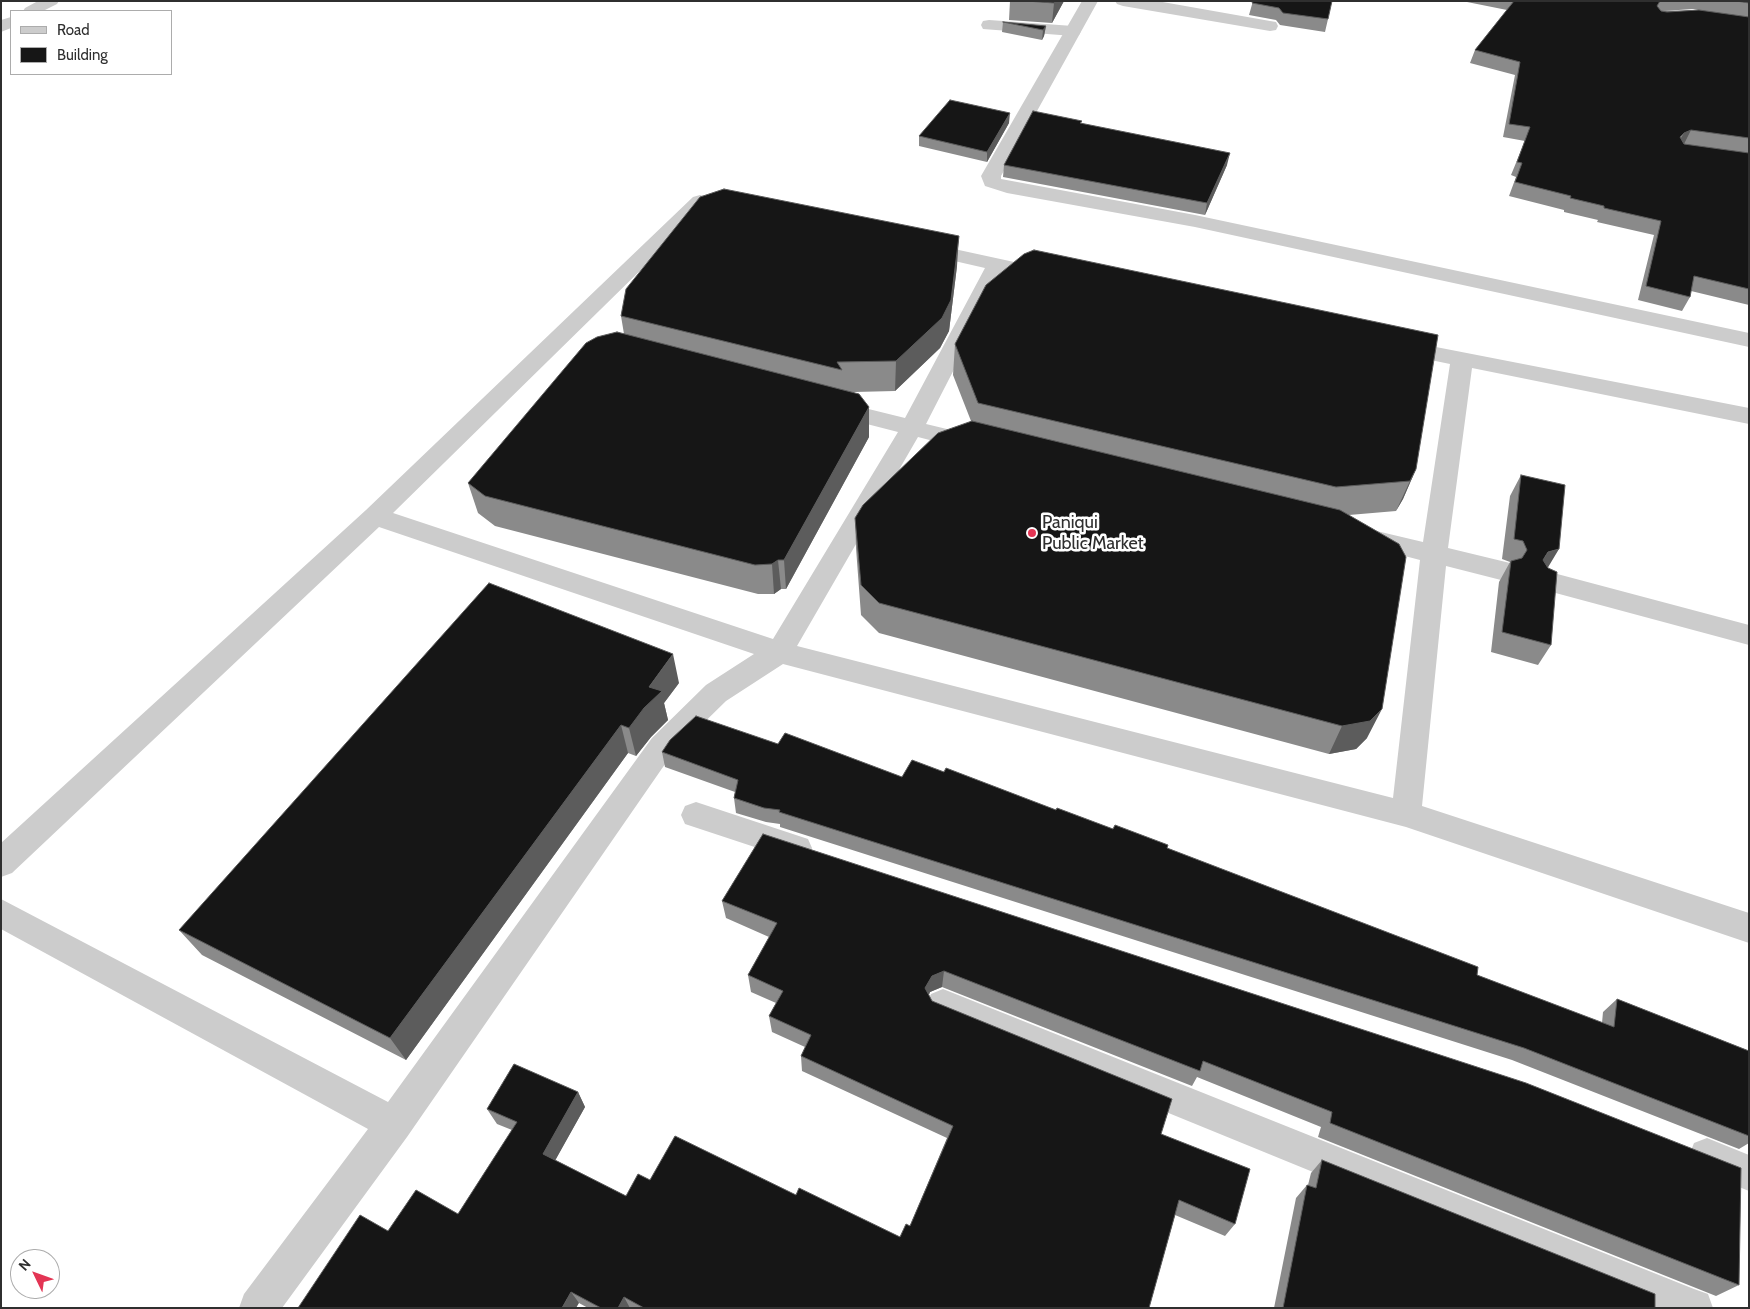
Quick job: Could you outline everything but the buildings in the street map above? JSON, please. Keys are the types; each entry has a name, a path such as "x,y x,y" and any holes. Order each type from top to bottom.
{"street":[{"path":"34,10 51,1"},
{"path":"1090,1 991,176 992,182 1008,187 1205,223 1749,340"},
{"path":"1123,1 1270,26"},
{"path":"989,25 1073,31"},
{"path":"1,863 374,516 700,201 738,209"},
{"path":"901,244 1065,278"},
{"path":"258,1308 394,1124 662,746 716,693 778,652 912,428 997,264"},
{"path":"558,337 586,344"},
{"path":"1385,344 1749,416"},
{"path":"1406,814 1434,554 1462,359"},
{"path":"806,401 989,447"},
{"path":"374,516 778,652 1406,814 1749,928"},
{"path":"1347,533 1501,570"},
{"path":"1546,581 1749,635"},
{"path":"696,815 827,858"},
{"path":"1,913 394,1124"},
{"path":"943,1005 1694,1308"},
{"path":"1676,1144 1749,1173"}],"place":[{"name":"Paniqui Public Market","path":"1032,533"}]}
